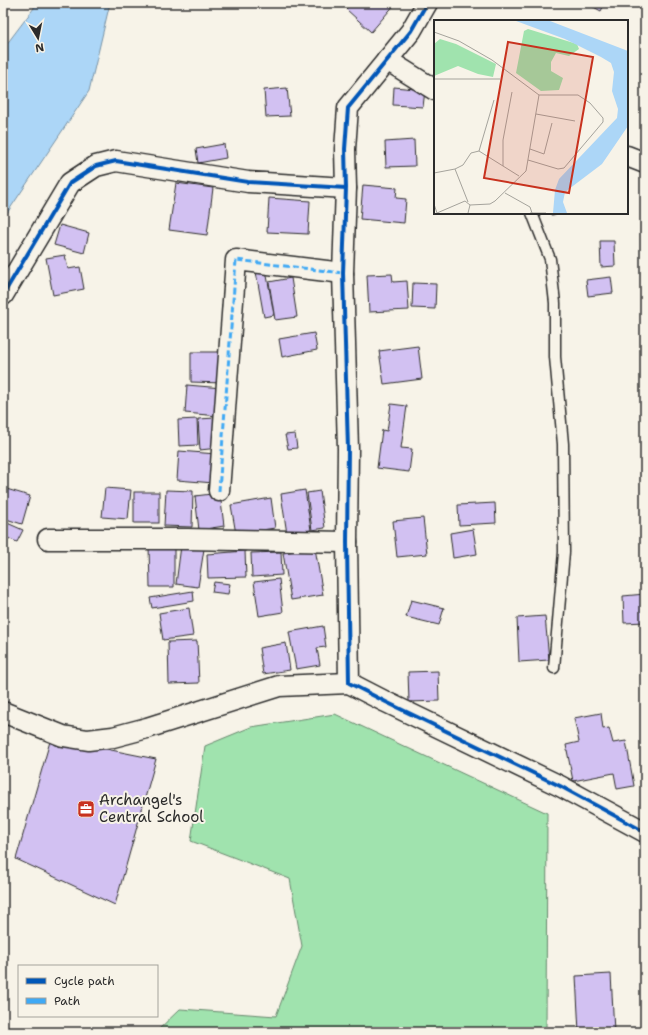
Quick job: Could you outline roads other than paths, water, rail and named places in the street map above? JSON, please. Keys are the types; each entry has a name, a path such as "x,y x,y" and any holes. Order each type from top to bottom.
{"street":[{"path":"349,683 347,542 348,449 343,273 346,188 345,149 348,108 411,31 427,3"},
{"path":"387,60 434,89"},
{"path":"628,156 645,163"},
{"path":"3,295 70,183 96,166 116,161 248,182 346,188"},
{"path":"219,491 236,260 343,273"},
{"path":"48,539 187,539 347,542"},
{"path":"3,712 63,736 88,740 113,737 147,728 279,686 349,683 393,706 560,786 645,832"}],"lane":[{"path":"532,214 550,259 555,303 555,357 563,444 564,552 554,668"}],"water":[{"path":"34,3 110,3 89,91 3,219 3,49 34,8"}],"place":[{"name":"Archangel's Central School","path":"86,809"}]}
